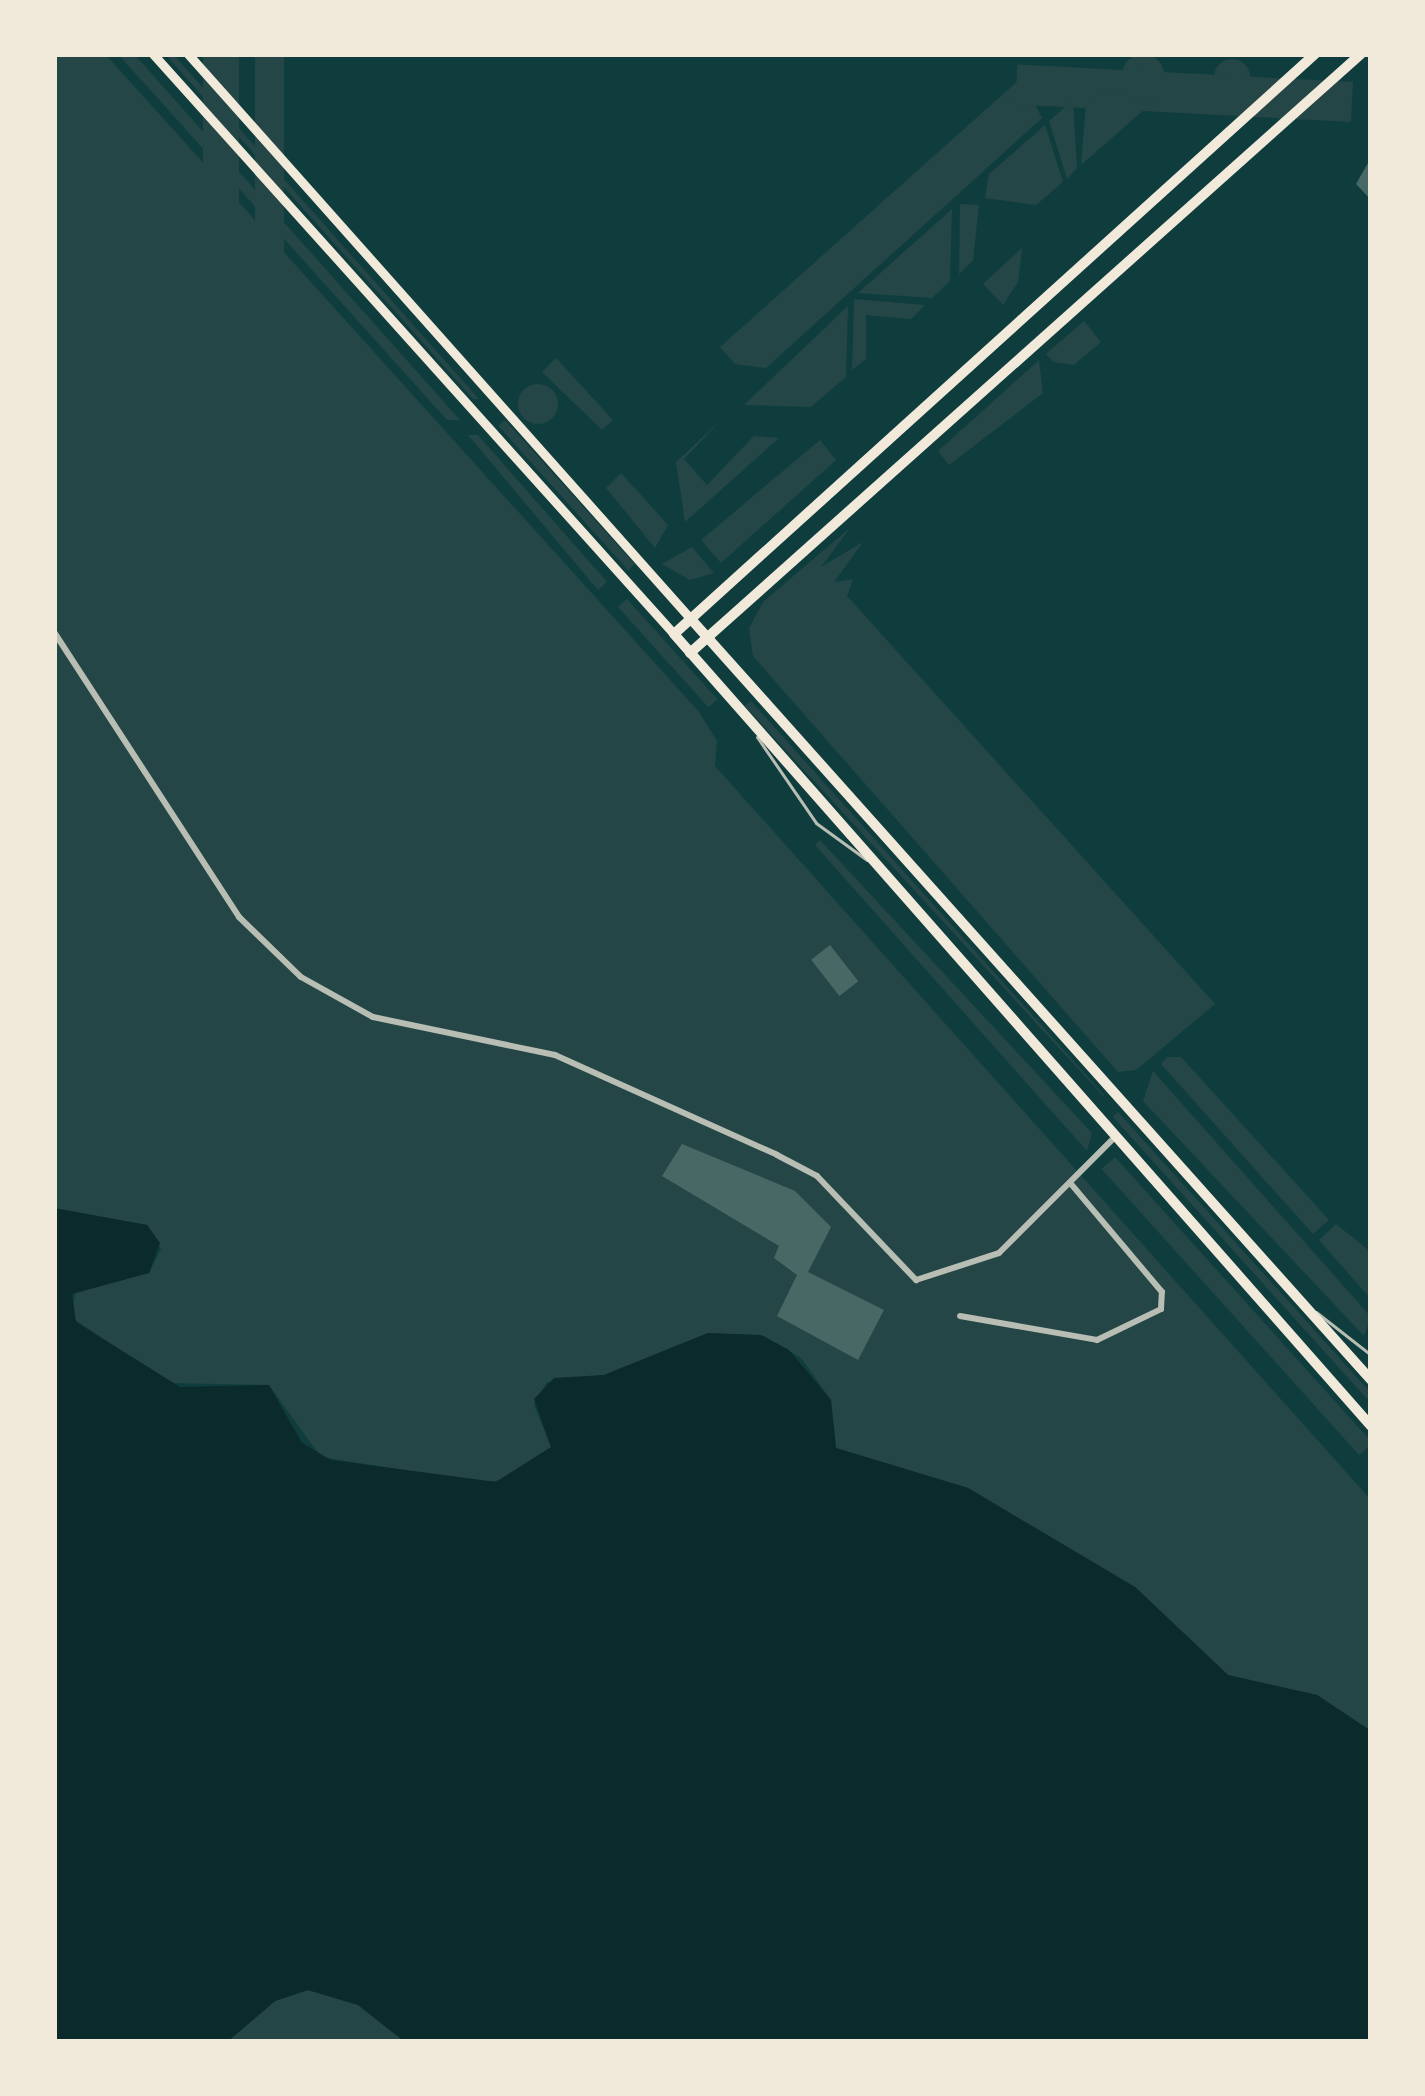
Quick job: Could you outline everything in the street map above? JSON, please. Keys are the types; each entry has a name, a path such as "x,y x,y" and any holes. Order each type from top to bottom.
{"main road":[{"path":"153,54 674,634 1371,1426"},
{"path":"188,54 1371,1380"},
{"path":"674,634 1315,54"},
{"path":"690,653 1361,54"},
{"path":"1096,1118 1117,1099"}],"street":[{"path":"54,632 239,917 346,1006 555,1054 777,1156 817,1176 916,1280 1000,1253 1114,1138"},
{"path":"961,1316 1097,1340 1161,1309 1162,1292 1071,1184"}],"lane":[{"path":"1306,1306 1371,1355"}],"shaded area":[{"path":"54,54 105,54 699,712 717,741 715,766 1371,1500 1371,1731 1317,1695 1228,1675 1135,1587 968,1488 836,1448 831,1400 801,1358 764,1336 708,1333 604,1375 547,1382 534,1405 551,1447 517,1476 486,1483 321,1457 269,1385 169,1383 71,1317 76,1290 149,1273 161,1249 147,1225 54,1208"},
{"path":"118,54 134,54 460,420 447,420"},
{"path":"165,54 173,54 479,399 473,399"},
{"path":"203,54 239,54 239,492 203,492"},
{"path":"255,54 284,54 284,470 255,470"},
{"path":"1143,54 1158,60 1164,75 1158,90 1143,96 1128,90 1122,75 1128,60"},
{"path":"1232,59 1245,64 1250,77 1245,90 1232,95 1219,90 1214,77 1219,64"},
{"path":"1017,64 1353,82 1351,122 1015,104"},
{"path":"1021,78 1042,118 766,368 735,364 720,347"},
{"path":"1101,91 1154,101 1081,165 1086,103"},
{"path":"1073,100 1077,168 1067,179 1049,121"},
{"path":"1045,125 1063,182 1036,205 985,198 989,174"},
{"path":"960,204 979,205 973,260 959,274"},
{"path":"952,209 950,281 932,298 858,293"},
{"path":"1022,248 1018,282 1003,305 983,284"},
{"path":"854,299 925,305 911,319 866,315 866,359 852,370"},
{"path":"848,306 846,377 811,407 744,405"},
{"path":"1084,321 1101,342 1074,365 1053,362 1046,354"},
{"path":"556,358 613,420 602,430 542,372"},
{"path":"1039,360 1043,393 949,465 938,451"},
{"path":"538,384 552,390 558,404 552,418 538,424 524,418 518,404 524,390"},
{"path":"722,419 684,459 707,485 754,436 779,438 685,522 676,462"},
{"path":"505,420 635,564 628,570 498,426"},
{"path":"468,435 478,435 607,582 598,590"},
{"path":"820,440 836,460 721,563 701,540"},
{"path":"621,473 668,525 655,548 606,488"},
{"path":"850,528 821,567 863,542 834,582 853,579 847,596 1215,1004 1136,1070 1118,1072 753,656 749,628 763,602"},
{"path":"692,547 714,573 690,580 662,564"},
{"path":"627,599 717,699 708,707 618,607"},
{"path":"751,701 1104,1095 1104,1097 745,706"},
{"path":"820,840 1092,1133 1087,1151 815,845"},
{"path":"1167,1057 1181,1057 1329,1220 1313,1234 1161,1064"},
{"path":"1153,1071 1371,1317 1364,1336 1143,1101"},
{"path":"1118,1112 1371,1393 1367,1399 1113,1117"},
{"path":"1115,1157 1371,1441 1359,1455 1102,1169"},
{"path":"54,1208 147,1225 160,1243 149,1273 72,1294 76,1322 180,1387 269,1385 302,1443 331,1460 496,1482 551,1447 534,1399 554,1378 604,1375 708,1333 761,1335 789,1350 831,1400 836,1448 968,1488 1135,1587 1228,1675 1317,1695 1371,1731 1371,2042 405,2042 358,2005 308,1990 275,2001 227,2042 54,2042"},
{"path":"1336,1224 1371,1252 1371,1299 1319,1240"},
{"path":"308,1990 358,2005 405,2042 227,2042 275,2001"}],"building":[{"path":"1368,163 1371,166 1371,200 1356,184"},
{"path":"830,945 858,981 839,996 811,960"},
{"path":"682,1144 795,1191 831,1227 808,1272 884,1310 858,1360 777,1316 797,1275 774,1258 779,1246 662,1176"}]}
